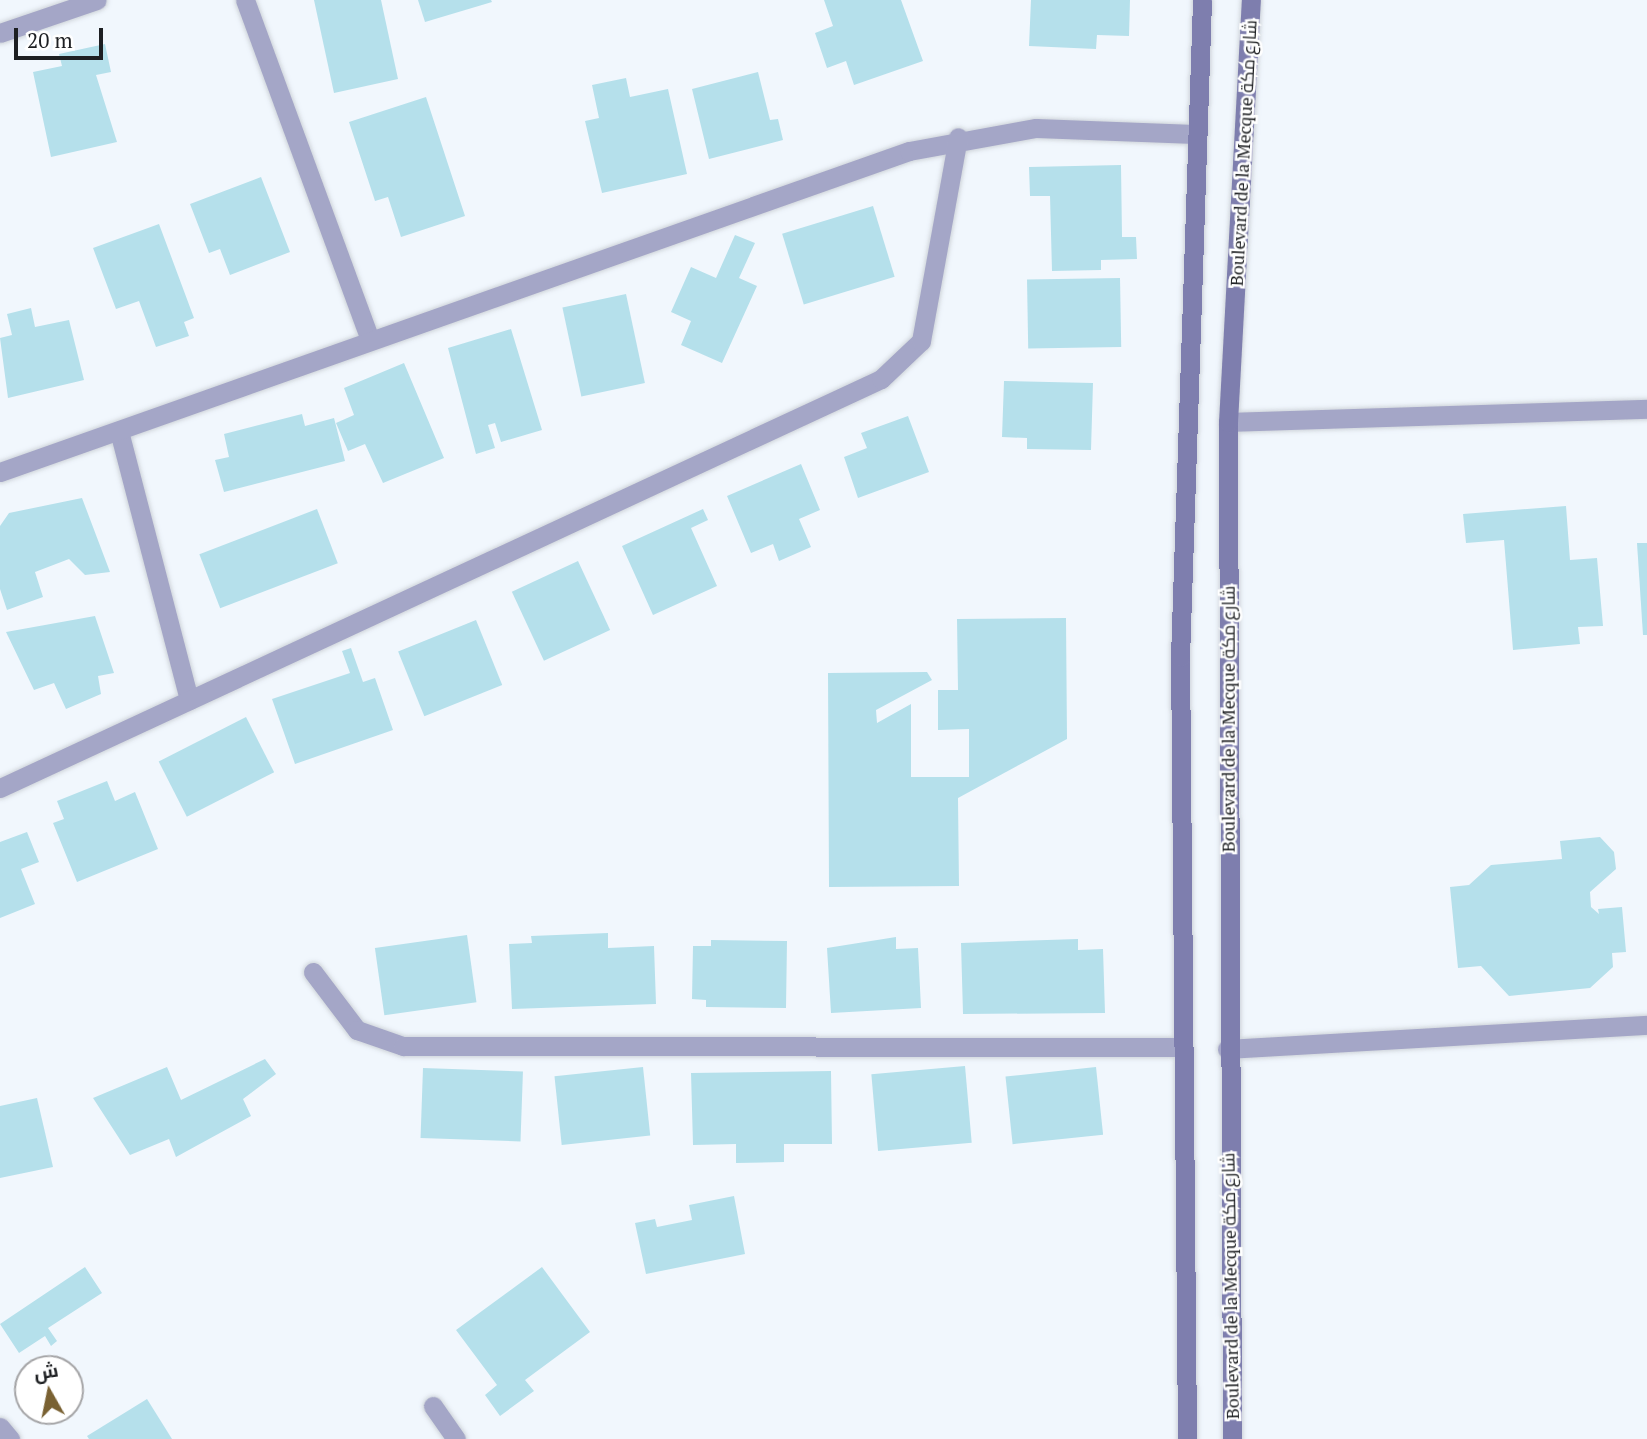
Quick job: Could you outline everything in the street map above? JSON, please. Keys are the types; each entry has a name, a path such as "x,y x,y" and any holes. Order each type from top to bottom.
{"main road":[{"path":"1187,1439 1180,657 1195,134 1202,0"},
{"name":"Boulevard de la Mecque شارع مكة","path":"1232,1439 1227,1049 1228,422 1251,0"}],"street":[{"path":"0,33 97,0"},
{"path":"245,0 370,340"},
{"path":"0,472 853,167 958,137 1036,128 1195,134"},
{"path":"0,788 817,412 905,362 921,341 933,293 958,137"},
{"path":"1228,422 1647,409"},
{"path":"119,431 189,700"},
{"path":"313,972 357,1030 403,1046 1182,1047"},
{"path":"1227,1049 1647,1025"},
{"path":"433,1406 456,1439"},
{"path":"0,1427 10,1439"}],"building":[{"path":"314,0 381,0 398,79 334,93"},
{"path":"418,0 491,0 492,2 425,22"},
{"path":"824,0 901,0 923,61 854,85 846,61 827,68 815,33 833,26"},
{"path":"1031,0 1130,0 1129,36 1097,35 1096,49 1029,46"},
{"path":"105,44 111,72 96,75 117,142 51,157 33,72 62,66 59,54"},
{"path":"758,72 770,120 778,119 783,140 709,159 692,89"},
{"path":"626,78 630,97 668,89 687,174 602,193 585,121 599,118 592,85"},
{"path":"426,97 465,216 401,237 388,197 375,201 349,122"},
{"path":"1121,165 1122,237 1136,237 1137,259 1101,260 1101,270 1052,271 1050,196 1030,196 1029,167"},
{"path":"261,177 290,252 230,275 220,249 209,253 190,204"},
{"path":"873,206 895,277 804,305 782,234"},
{"path":"159,224 194,318 184,322 189,336 156,347 139,301 116,309 93,248"},
{"path":"735,235 755,243 739,278 757,286 722,363 681,345 691,321 671,312 691,267 716,278"},
{"path":"1120,278 1121,347 1028,349 1027,280"},
{"path":"626,294 645,383 581,397 562,308"},
{"path":"31,308 35,327 69,320 84,380 8,398 0,338 12,335 7,314"},
{"path":"511,329 542,430 501,442 495,423 488,425 495,448 476,454 448,348"},
{"path":"404,363 444,458 383,483 365,444 348,451 336,423 354,415 344,388"},
{"path":"1004,381 1093,383 1091,450 1027,449 1027,438 1002,437"},
{"path":"302,414 305,426 334,418 345,461 224,492 215,460 229,457 224,434"},
{"path":"908,416 929,472 858,498 844,457 867,448 861,433"},
{"path":"801,464 820,510 799,519 811,547 779,561 773,544 751,553 727,496"},
{"path":"82,498 110,572 85,575 69,559 35,572 43,597 7,610 0,589 0,526 9,513"},
{"path":"1566,506 1570,560 1597,558 1603,626 1578,627 1580,644 1513,650 1504,540 1466,543 1463,514"},
{"path":"317,509 338,563 220,608 199,554"},
{"path":"703,509 708,520 691,528 717,586 653,615 622,546"},
{"path":"1637,543 1647,543 1647,635 1643,635"},
{"path":"578,561 610,630 544,661 512,592"},
{"path":"95,616 114,673 98,676 101,694 66,709 54,683 34,690 6,632"},
{"path":"1066,618 1067,739 958,798 959,886 829,887 828,673 927,672 932,680 876,710 877,723 911,704 911,777 969,777 969,729 938,730 938,690 958,690 957,619"},
{"path":"476,620 502,685 424,716 398,651"},
{"path":"351,648 363,682 375,678 393,730 295,764 272,699 350,673 342,651"},
{"path":"246,717 274,772 187,817 159,761"},
{"path":"107,781 115,801 135,792 158,849 77,882 53,823 64,819 57,801"},
{"path":"27,832 39,862 21,869 35,904 0,918 0,842"},
{"path":"1600,837 1614,852 1616,869 1590,892 1591,907 1599,914 1598,909 1622,907 1626,952 1612,953 1613,967 1590,988 1509,996 1481,966 1458,968 1450,887 1469,885 1491,865 1562,859 1560,841"},
{"path":"608,933 608,948 654,946 656,1004 512,1009 509,944 532,943 531,936"},
{"path":"467,935 476,1002 384,1015 375,948"},
{"path":"896,937 896,949 918,948 921,1008 831,1013 827,948"},
{"path":"1078,939 1078,950 1103,949 1105,1013 963,1014 961,943"},
{"path":"711,940 787,941 786,1008 706,1007 706,1000 692,999 693,946 711,946"},
{"path":"265,1059 276,1074 243,1099 251,1116 176,1157 169,1139 130,1155 93,1098 167,1067 181,1100"},
{"path":"965,1066 972,1143 878,1151 871,1074"},
{"path":"643,1067 650,1136 562,1145 554,1076"},
{"path":"1096,1067 1103,1135 1013,1144 1005,1077"},
{"path":"423,1068 523,1071 520,1141 421,1138"},
{"path":"831,1071 832,1144 784,1144 784,1162 736,1163 736,1144 693,1145 691,1073"},
{"path":"37,1098 53,1167 0,1178 0,1106"},
{"path":"734,1196 745,1254 646,1274 635,1223 655,1219 657,1227 692,1220 689,1205"},
{"path":"85,1267 102,1293 48,1328 57,1341 51,1346 45,1336 19,1353 0,1324"},
{"path":"542,1267 590,1332 525,1380 534,1391 500,1416 485,1395 497,1385 456,1330"},
{"path":"147,1399 172,1439 89,1439 87,1436"}]}
